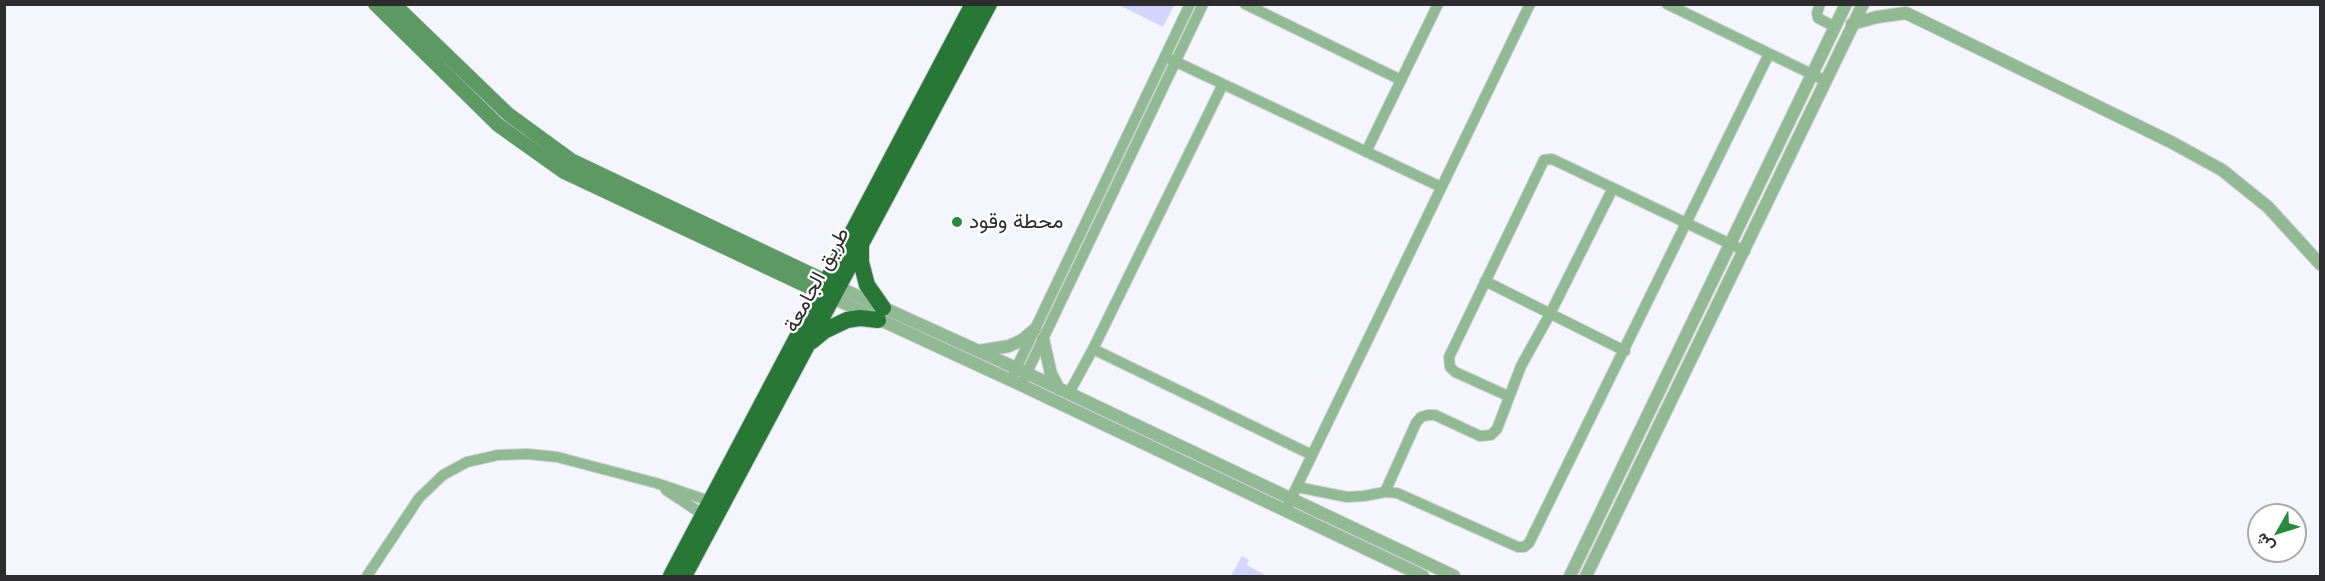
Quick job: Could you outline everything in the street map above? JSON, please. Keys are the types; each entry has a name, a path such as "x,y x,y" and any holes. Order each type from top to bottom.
{"highway":[{"name":"طريق الجامعة","path":"670,576 712,511 809,343 829,290 861,245 899,158 973,4"},
{"name":"طريق الجامعة","path":"684,576 712,511 899,158 989,4"},
{"path":"809,343 824,331 847,320 880,314 867,285 861,262 861,245"}],"main road":[{"path":"375,4 498,125 564,172 829,290"},
{"path":"394,4 508,114 571,160 829,290"}],"street":[{"path":"1019,377 1190,4"},
{"path":"1064,391 1051,374 1039,334 1203,4"},
{"path":"1245,4 1401,80"},
{"path":"1366,152 1438,4"},
{"path":"1288,505 1530,4"},
{"path":"1666,4 1826,81"},
{"path":"1820,4 1818,18 1854,25 1904,9 2171,142 2222,170 2268,207 2320,264"},
{"path":"1570,576 1846,4"},
{"path":"1586,576 1863,4"},
{"path":"1297,487 1347,497 1385,492 1403,495 1518,547 1524,547 1529,543 1769,54"},
{"path":"1165,57 1441,187"},
{"path":"1064,391 1093,349 1223,84"},
{"path":"1508,396 1455,372 1449,364 1450,354 1544,160 1552,159 1745,251"},
{"path":"1385,492 1416,423 1421,417 1435,415 1477,435 1488,436 1497,429 1525,357 1550,314 1613,188"},
{"path":"1485,280 1624,351"},
{"path":"829,290 1019,377 1288,505 1454,576"},
{"path":"880,314 979,351 1019,377 1064,391 1423,576"},
{"path":"979,351 1009,346 1039,334"},
{"path":"1093,349 1312,455"},
{"path":"367,576 419,498 443,475 467,462 498,455 528,454 557,457 656,483 712,511"},
{"path":"656,483 712,511"}],"shaded area":[{"path":"1119,5 1174,5 1163,27"},
{"path":"1242,556 1249,560 1247,565 1267,576 1231,576"}],"place":[{"name":"محطة وقود","path":"957,222"}]}
